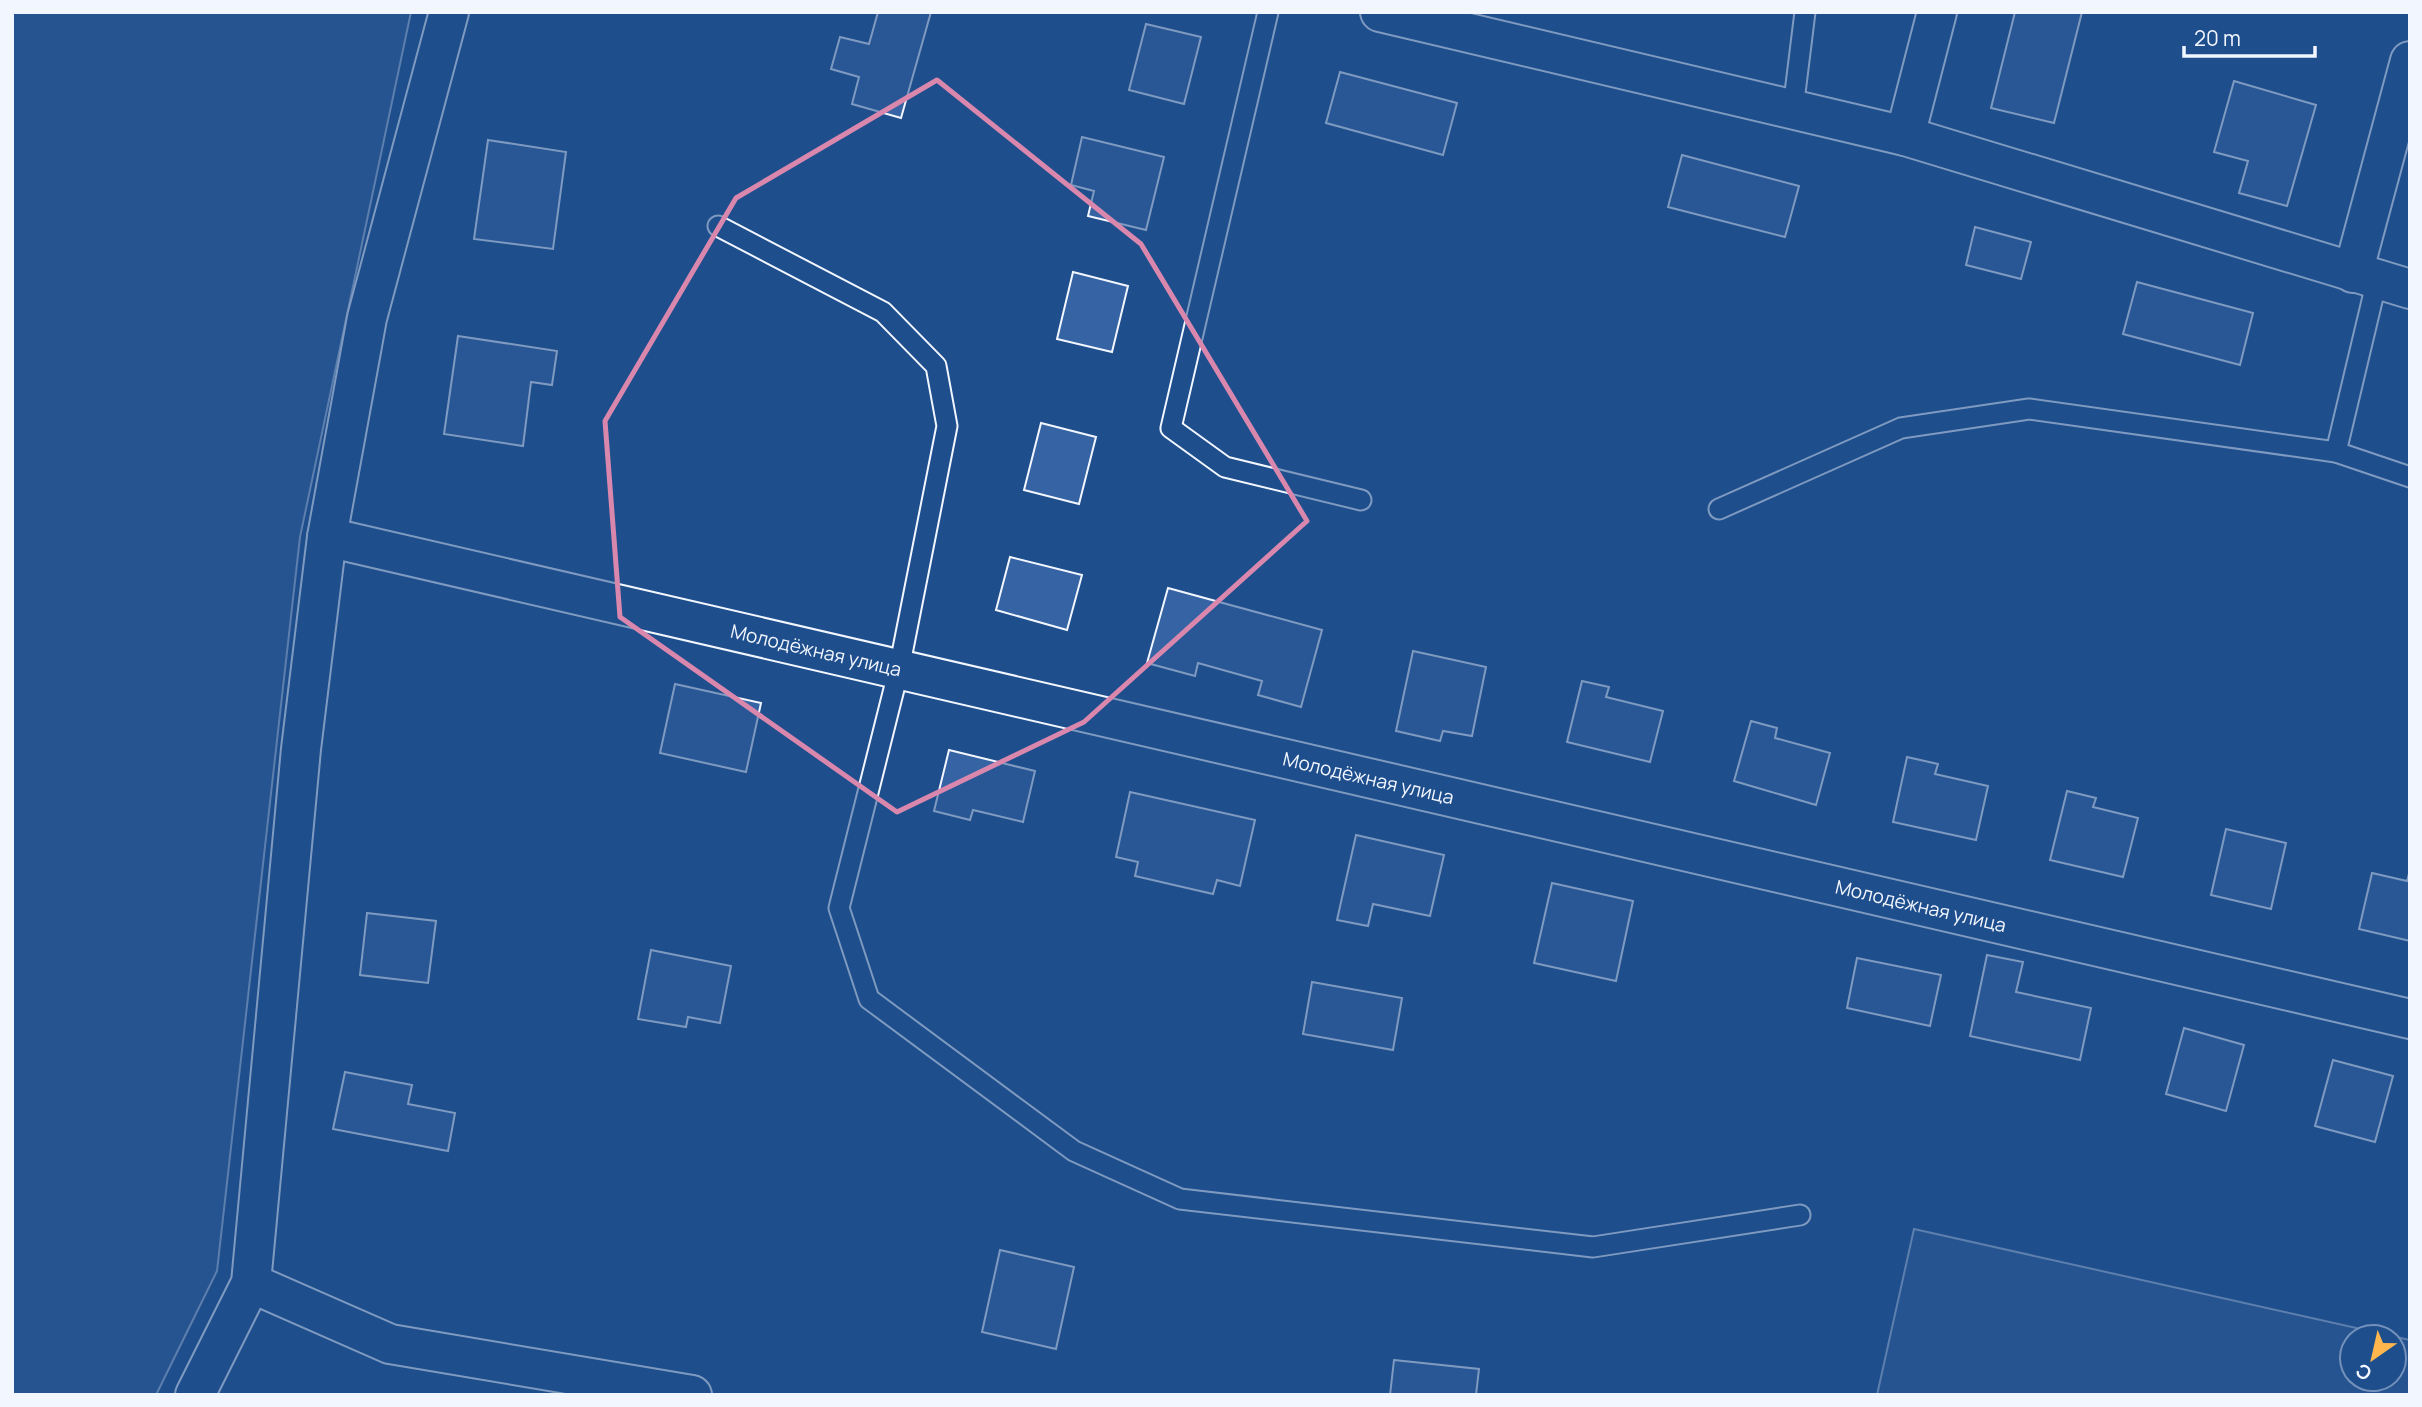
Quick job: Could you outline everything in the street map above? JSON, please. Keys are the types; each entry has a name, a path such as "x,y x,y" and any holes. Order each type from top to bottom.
{"street":[{"path":"195,1395 251,1283 301,749 327,537 367,318 449,12"},
{"path":"1380,12 1905,136 2380,281 2410,61"},
{"path":"1905,136 1937,12"},
{"name":"Молодёжная улица","path":"327,537 2410,1019"},
{"path":"251,1283 390,1344 692,1395"}],"lane":[{"path":"1268,12 1171,428 1224,467 1361,500"},
{"path":"1793,109 1805,12"},
{"path":"718,226 883,312 936,366 947,426 899,669 839,908 869,999 1074,1151 1180,1199 1593,1247 1800,1215"},
{"path":"2336,452 2380,281"},
{"path":"1719,509 1901,428 2029,409 2336,452 2410,477"}],"highlighted area":[{"path":"937,80 1141,244 1307,521 1084,722 897,812 620,617 605,421 736,198"}],"shaded area":[{"path":"12,12 411,12 300,537 217,1271 156,1395 12,1395"},
{"path":"1914,1229 2338,1324 2338,1393 2408,1393 2410,1340 2410,1395 1877,1395"}],"building":[{"path":"878,12 931,12 901,118 852,104 859,77 831,69 840,37 869,44"},
{"path":"2015,12 2082,12 2054,123 1991,108"},
{"path":"1146,24 1201,37 1184,104 1129,90"},
{"path":"1340,72 1457,103 1443,155 1326,123"},
{"path":"2234,81 2316,105 2287,206 2239,193 2248,161 2214,152"},
{"path":"1082,137 1164,157 1146,230 1088,216 1094,191 1071,185"},
{"path":"488,140 566,152 553,249 474,239"},
{"path":"1682,155 1799,186 1785,237 1668,207"},
{"path":"1975,227 2031,242 2021,279 1966,265"},
{"path":"1073,272 1128,286 1112,352 1057,339"},
{"path":"2137,282 2253,313 2240,365 2123,334"},
{"path":"458,336 557,351 552,385 531,382 523,446 444,434"},
{"path":"1041,423 1096,437 1079,504 1024,490"},
{"path":"1010,557 1082,575 1067,630 996,610"},
{"path":"1168,588 1322,630 1301,707 1258,695 1262,681 1198,663 1195,676 1147,663"},
{"path":"1413,651 1486,667 1472,736 1443,731 1440,741 1396,731"},
{"path":"1582,681 1609,687 1606,697 1663,711 1650,762 1567,742"},
{"path":"675,684 761,703 746,772 660,753"},
{"path":"1751,721 1777,728 1775,738 1830,753 1816,805 1734,781"},
{"path":"949,750 1035,771 1023,822 973,810 970,820 934,811"},
{"path":"1907,757 1938,764 1935,774 1988,786 1976,840 1893,822"},
{"path":"2067,791 2096,798 2093,807 2138,818 2123,877 2050,860"},
{"path":"1130,792 1255,820 1240,886 1217,880 1213,894 1135,876 1138,862 1116,857"},
{"path":"2226,829 2286,843 2271,909 2211,895"},
{"path":"1356,835 1444,855 1430,916 1373,904 1368,926 1337,920"},
{"path":"2410,870 2410,941 2359,929 2372,873 2407,881"},
{"path":"1552,883 1633,901 1616,981 1534,963"},
{"path":"367,913 436,921 428,983 360,975"},
{"path":"651,950 731,966 720,1023 688,1017 686,1027 638,1019"},
{"path":"1987,955 2023,962 2016,992 2091,1008 2080,1060 1970,1036"},
{"path":"1857,958 1941,975 1930,1026 1847,1008"},
{"path":"1312,982 1402,998 1393,1050 1303,1034"},
{"path":"2184,1028 2244,1045 2226,1111 2166,1094"},
{"path":"2333,1060 2393,1076 2375,1142 2315,1126"},
{"path":"345,1072 412,1085 408,1104 455,1113 448,1151 333,1129"},
{"path":"1000,1250 1074,1267 1056,1349 982,1332"},
{"path":"1394,1360 1479,1369 1476,1395 1390,1395"}]}
